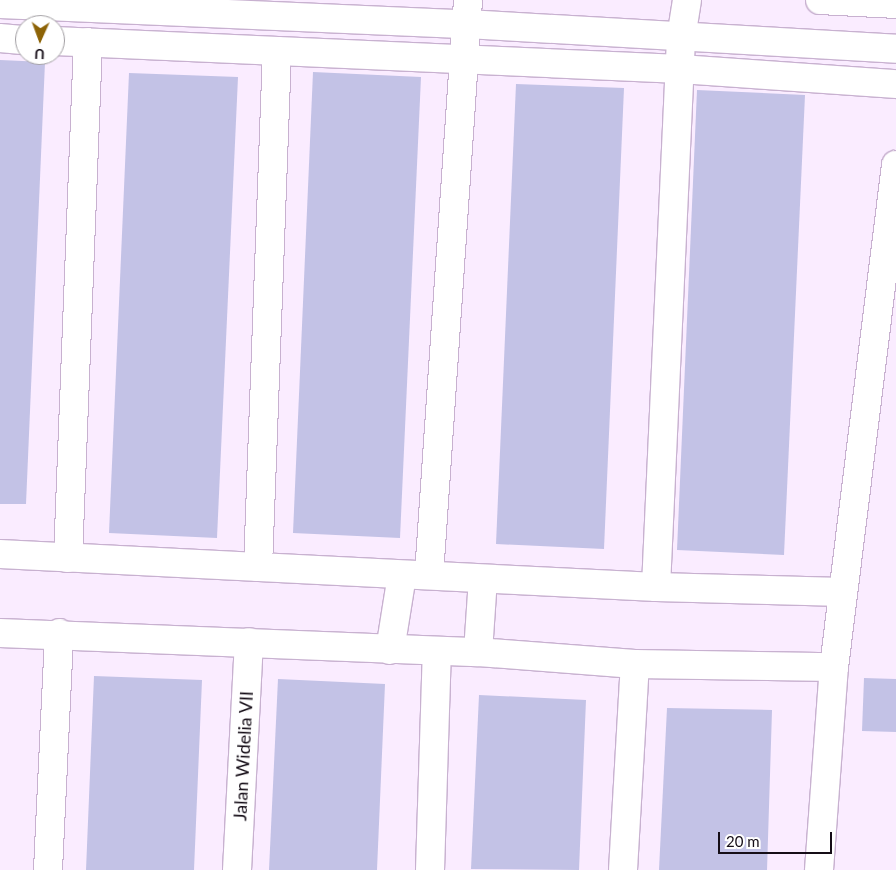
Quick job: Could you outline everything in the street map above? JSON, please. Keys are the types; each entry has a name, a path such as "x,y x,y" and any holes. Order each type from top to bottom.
{"street":[{"path":"656,587 681,38 687,0"},
{"path":"820,0 896,4"},
{"path":"0,4 468,12 681,38 896,49"},
{"path":"219,50 222,8"},
{"path":"429,575 462,62 468,12"},
{"path":"0,38 15,39"},
{"path":"65,41 462,62 680,69 896,84"},
{"path":"68,558 88,42"},
{"path":"258,567 277,51"},
{"path":"819,870 834,667 896,165"},
{"path":"0,554 656,587 843,592"},
{"path":"390,650 402,575"},
{"path":"478,652 483,579"},
{"path":"0,633 59,633 390,650 478,652 635,664 834,667"},
{"path":"48,870 59,633"},
{"name":"Jalan Widelia VII","path":"237,870 249,642"},
{"path":"430,870 437,651"},
{"path":"623,870 635,664"}],"building":[{"path":"0,60 15,61 15,65 45,65 26,504 0,504"},
{"path":"313,72 421,77 400,538 293,533"},
{"path":"129,73 238,77 217,538 109,533"},
{"path":"516,84 624,88 604,549 496,544"},
{"path":"697,90 805,95 784,555 677,550"},
{"path":"94,676 202,680 194,870 86,870"},
{"path":"864,678 896,679 896,732 862,731"},
{"path":"278,679 385,684 377,870 269,870"},
{"path":"479,695 586,700 579,870 471,869"},
{"path":"667,708 772,710 767,870 659,870"}]}
